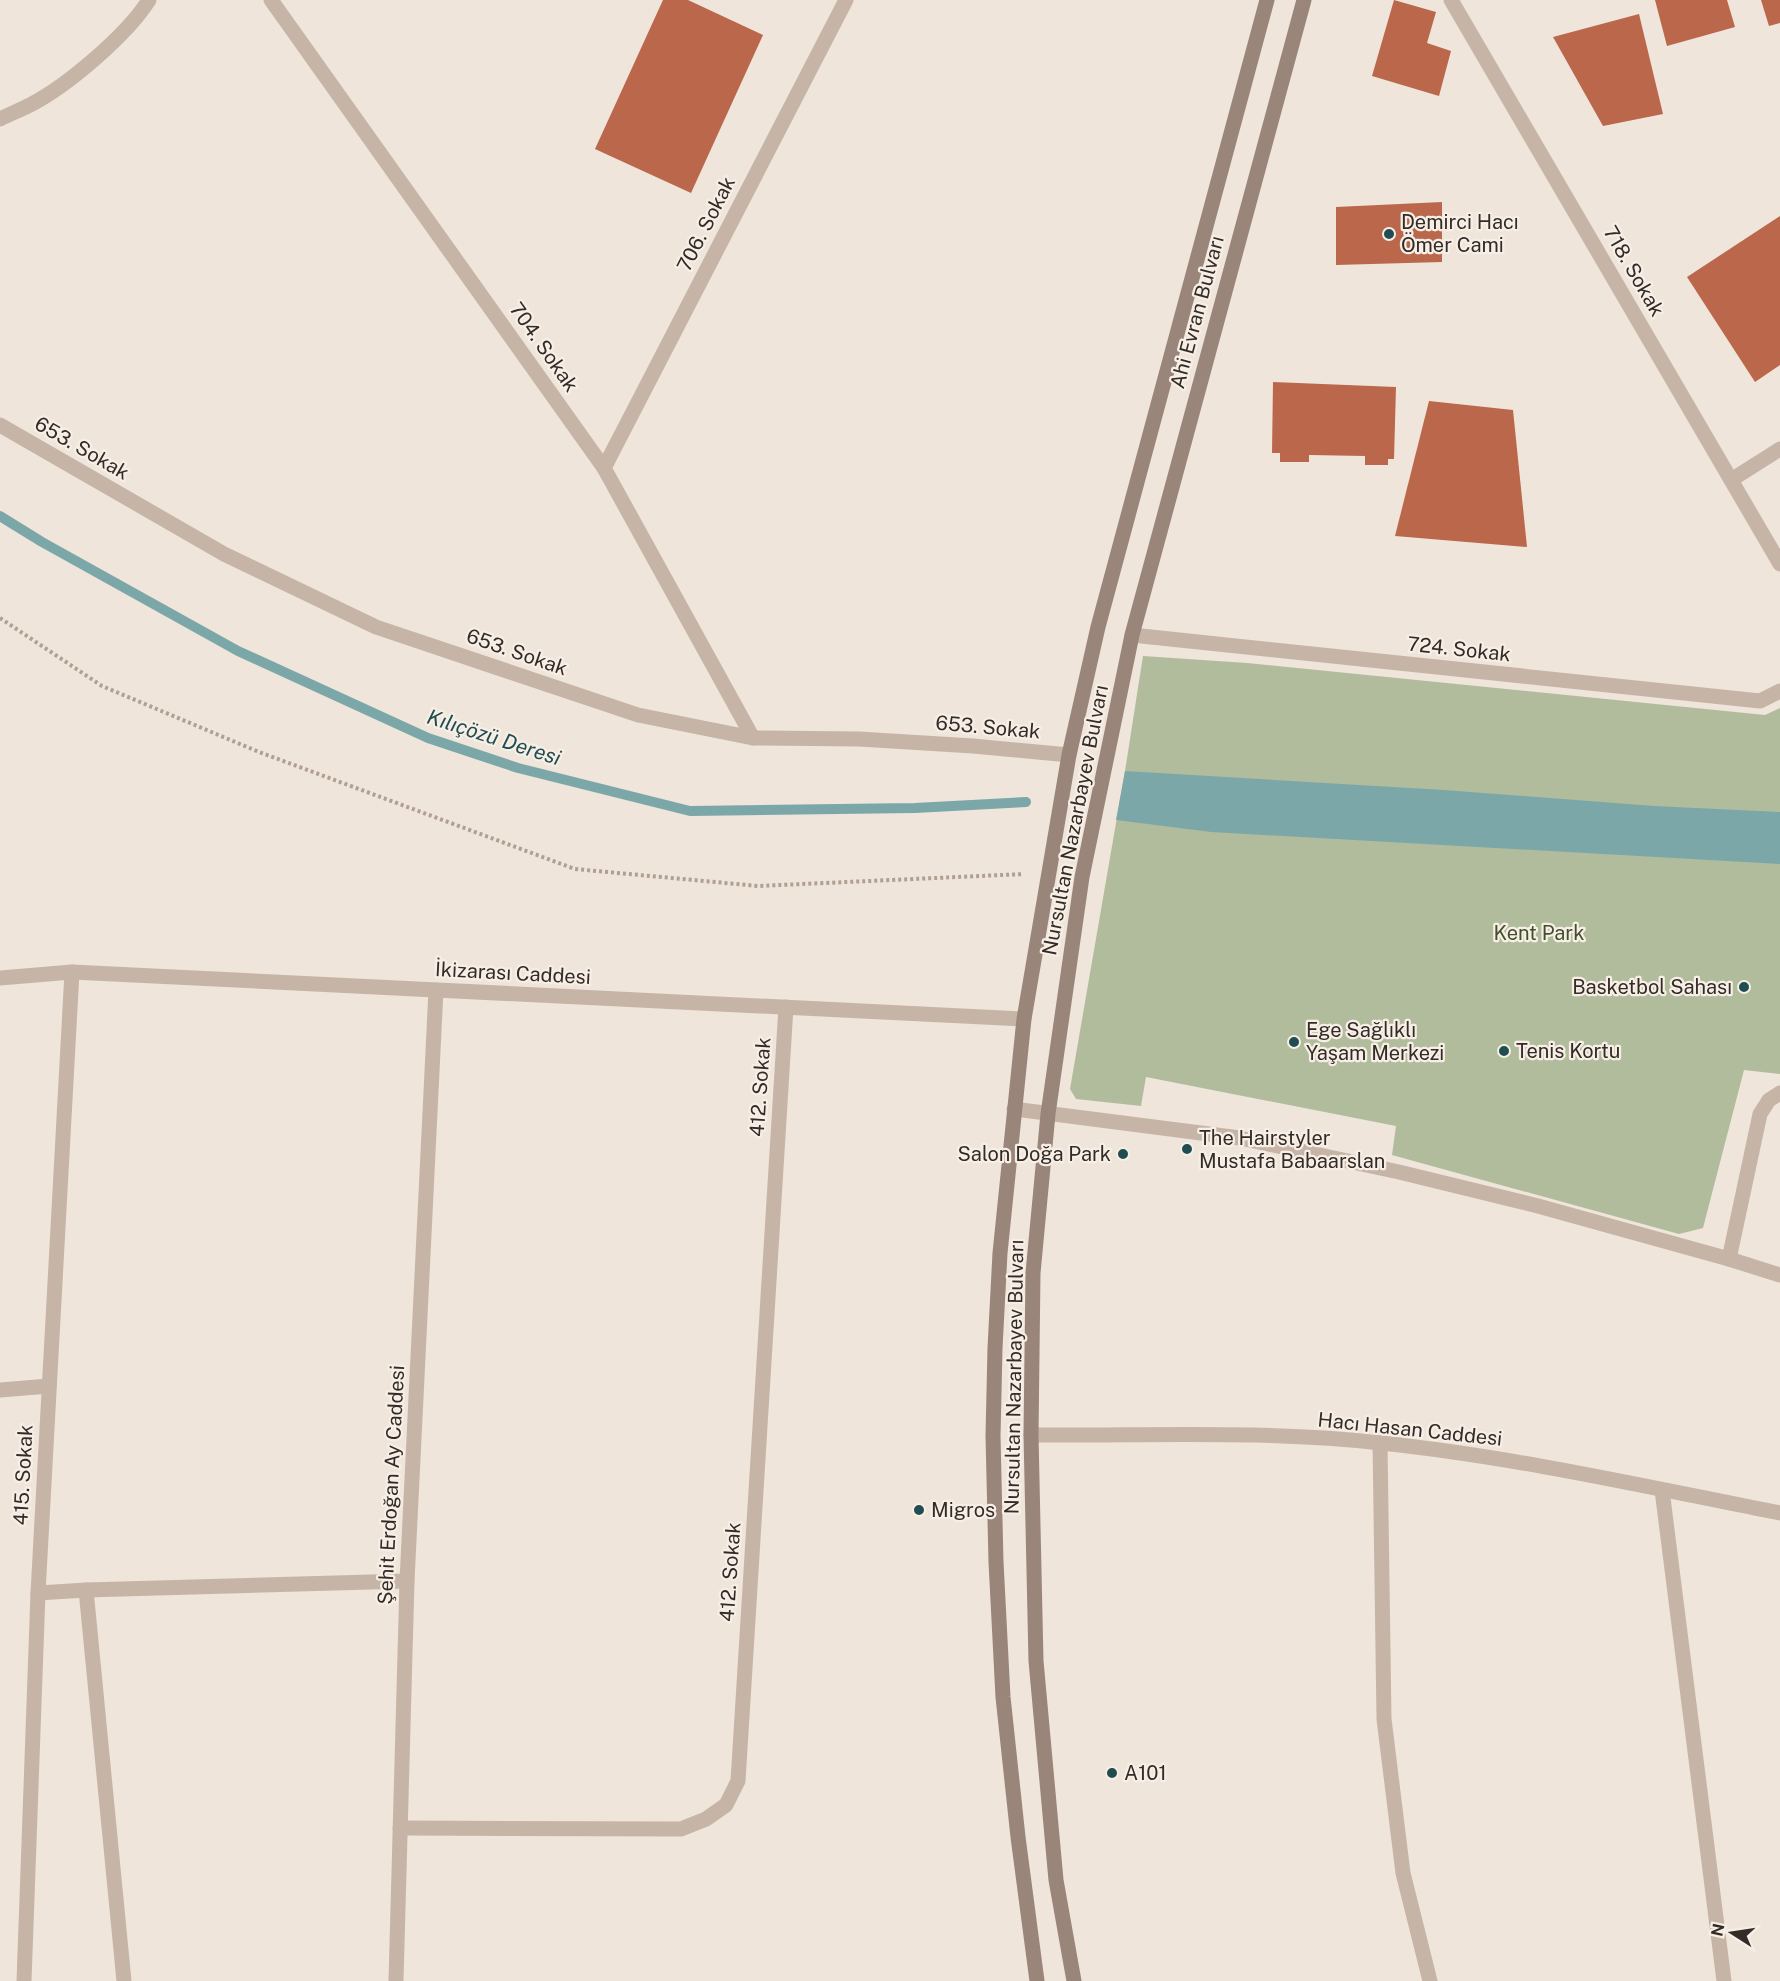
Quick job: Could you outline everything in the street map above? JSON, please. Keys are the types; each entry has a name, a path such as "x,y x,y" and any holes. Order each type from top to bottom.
{"main road":[{"name":"Ahi Evran Bulvarı","path":"1098,627 1267,0"},
{"name":"Ahi Evran Bulvarı","path":"1132,635 1304,0"},
{"name":"Nursultan Nazarbayev Bulvarı","path":"1037,1981 1017,1837 1005,1709 996,1562 993,1436 995,1348 1000,1254 1023,1019 1069,755 1098,627"},
{"name":"Nursultan Nazarbayev Bulvarı","path":"1074,1981 1056,1880 1036,1661 1031,1435 1033,1273 1048,1114 1082,877 1132,635"}],"street":[{"path":"0,119 32,104 69,79 124,33 149,0"},
{"name":"704. Sokak","path":"271,0 604,468 753,738"},
{"name":"706. Sokak","path":"604,468 846,0"},
{"name":"718. Sokak","path":"1451,0 1780,564"},
{"name":"653. Sokak","path":"0,425 224,554 376,627 638,715 753,738 859,739 1069,755"},
{"path":"1731,480 1780,449"},
{"name":"724. Sokak","path":"1132,635 1760,701 1780,691"},
{"name":"İkizarası Caddesi","path":"0,978 72,972 1023,1019"},
{"name":"415. Sokak","path":"24,1981 38,1593 72,972"},
{"name":"Şehit Erdoğan Ay Caddesi","path":"396,1981 407,1581 436,990"},
{"name":"412. Sokak","path":"400,1828 681,1829 706,1819 726,1805 738,1781 786,1007"},
{"path":"1730,1259 1760,1114 1769,1100 1780,1093"},
{"path":"1014,1108 1240,1138 1400,1172 1538,1206 1780,1275"},
{"path":"0,1390 49,1386"},
{"name":"Hacı Hasan Caddesi","path":"1031,1435 1268,1436 1380,1443 1501,1460 1780,1513"},
{"path":"1380,1443 1384,1719 1403,1873 1430,1981"},
{"path":"1662,1490 1724,1981"},
{"path":"38,1593 407,1581"},
{"path":"86,1590 124,1981"}],"path":[{"path":"0,618 102,686 259,752 575,869 758,886 1048,873"}],"green space":[{"name":"Kent Park","path":"1143,656 1247,663 1765,715 1780,708 1780,1074 1744,1070 1703,1228 1679,1234 1392,1155 1396,1126 1146,1077 1141,1106 1076,1099 1070,1089"}],"water":[{"path":"1125,771 1444,790 1654,806 1780,812 1780,864 1211,832 1116,820"}],"building":[{"path":"663,0 688,0 763,35 691,193 595,149"},
{"path":"1394,0 1436,12 1427,43 1451,51 1439,96 1372,76"},
{"path":"1655,0 1727,0 1735,27 1667,46"},
{"path":"1761,0 1780,0 1780,23 1769,26"},
{"path":"1639,14 1663,114 1603,126 1553,37"},
{"name":"Demirci Hacı Ömer Cami","path":"1442,202 1442,262 1336,265 1336,207"},
{"path":"1780,216 1780,365 1755,382 1687,277"},
{"path":"1273,382 1396,387 1394,459 1388,459 1388,465 1365,465 1365,456 1309,455 1309,462 1280,462 1280,453 1272,453"},
{"path":"1429,401 1513,410 1527,547 1395,536"}],"waterway":[{"name":"Kılıçözü Deresi","path":"0,516 42,542 238,651 428,738 518,768 690,811 915,808 1026,802"}],"place":[{"name":"Demirci Hacı Ömer Cami","path":"1389,234"},
{"name":"Basketbol Sahası","path":"1744,987"},
{"name":"Ege Sağlıklı Yaşam Merkezi","path":"1294,1042"},
{"name":"Tenis Kortu","path":"1504,1051"},
{"name":"The Hairstyler Mustafa Babaarslan","path":"1187,1149"},
{"name":"Salon Doğa Park","path":"1123,1154"},
{"name":"Migros","path":"919,1510"},
{"name":"A101","path":"1112,1773"}]}
